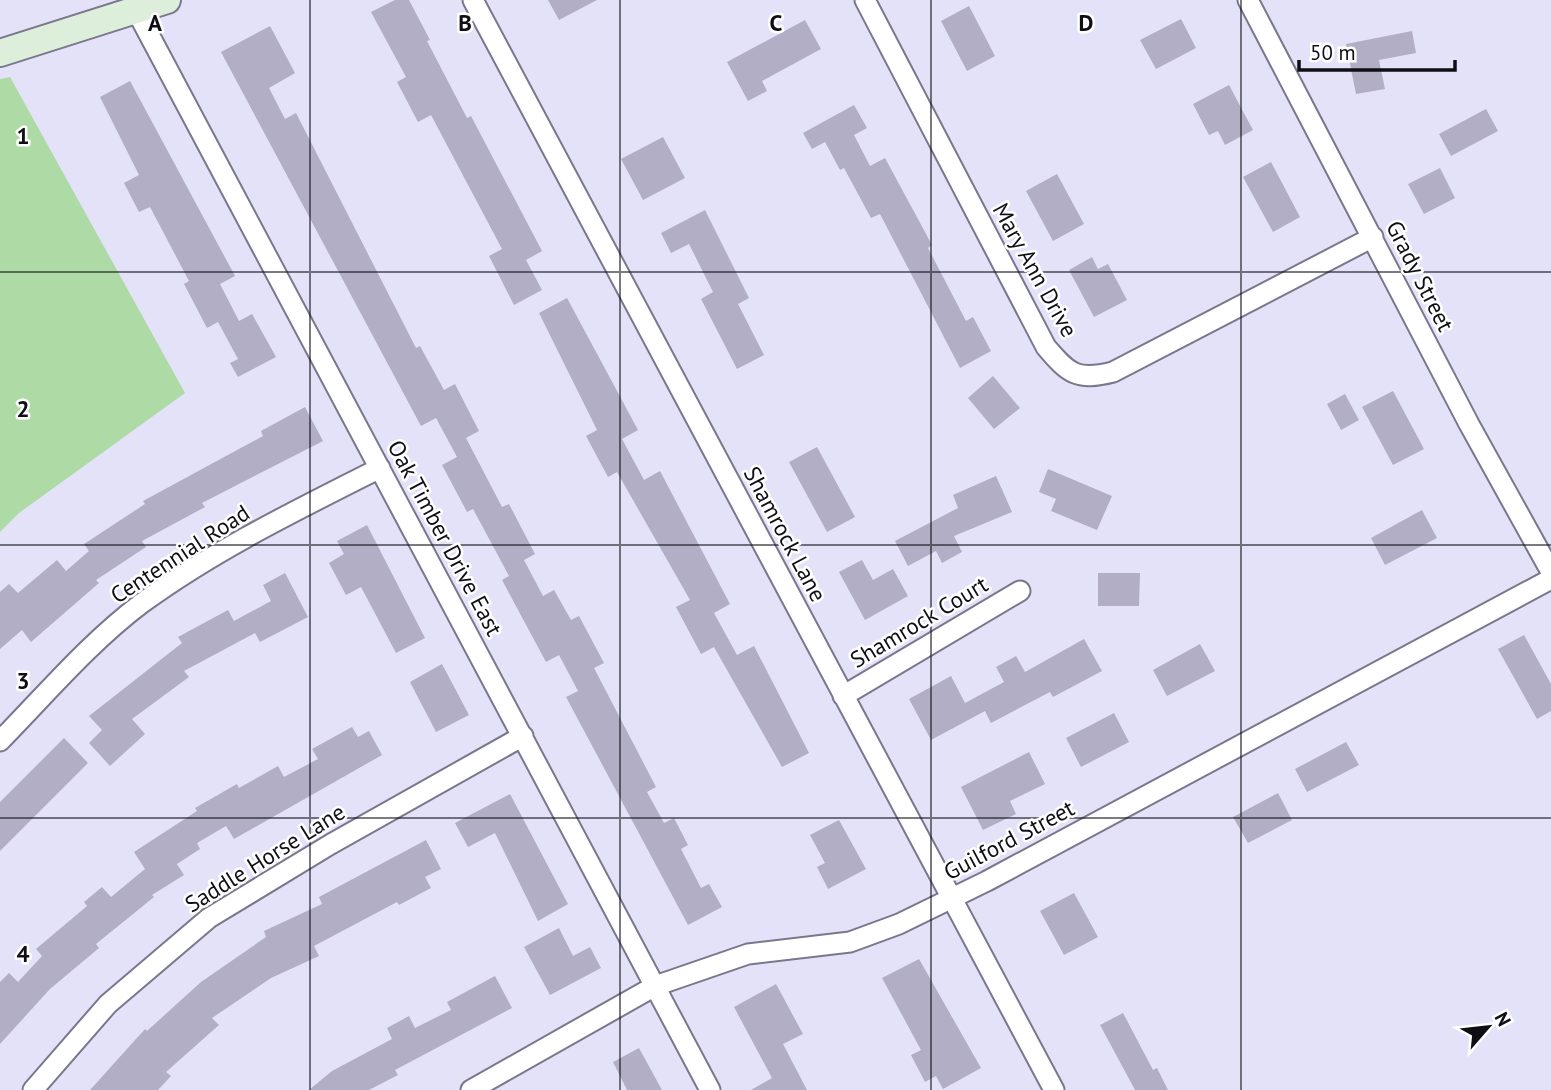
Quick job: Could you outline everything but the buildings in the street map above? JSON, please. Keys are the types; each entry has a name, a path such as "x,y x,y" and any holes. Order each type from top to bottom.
{"main road":[{"path":"0,53 167,0"}],"street":[{"name":"Shamrock Lane","path":"473,0 1054,1090"},
{"name":"Mary Ann Drive","path":"865,0 1046,347 1065,369 1087,379 1112,372 1373,237"},
{"name":"Grady Street","path":"1248,0 1469,424 1551,572"},
{"name":"Oak Timber Drive East","path":"136,10 710,1090"},
{"name":"Centennial Road","path":"0,741 89,649 142,604 239,540 380,468"},
{"name":"Guilford Street","path":"471,1090 655,986 748,954 850,942 899,924 1551,579"},
{"name":"Shamrock Court","path":"843,696 1020,591"},
{"name":"Saddle Horse Lane","path":"33,1090 108,1004 209,918 331,844 523,736"}],"green space":[{"path":"10,77 185,393 19,513 0,532 0,79"}]}
